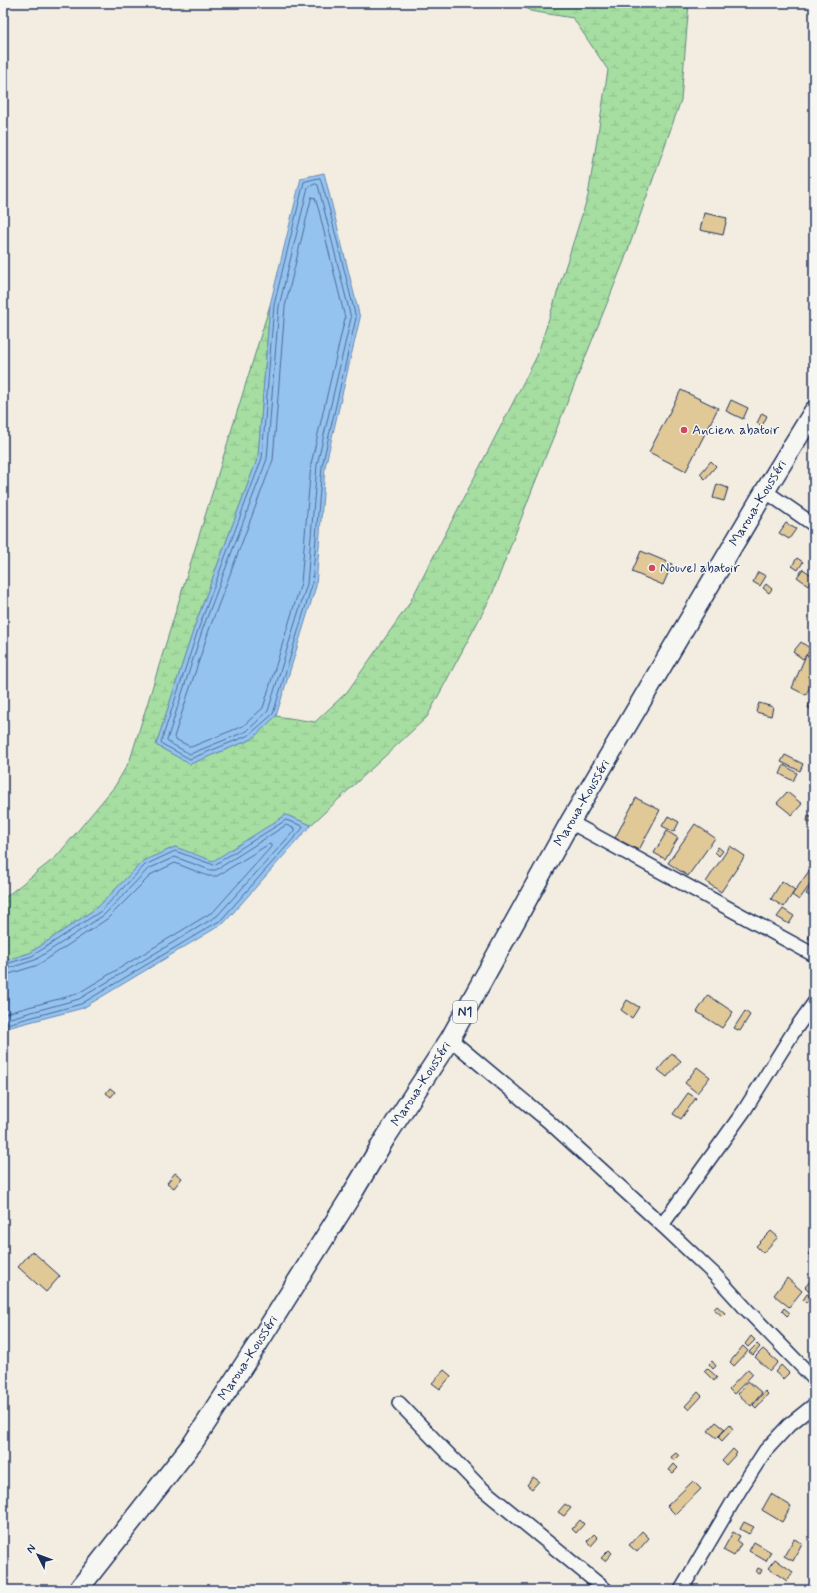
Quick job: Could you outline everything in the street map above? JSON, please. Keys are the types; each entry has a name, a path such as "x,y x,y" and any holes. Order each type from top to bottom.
{"highway":[{"name":"Maroua-Kousséri","path":"78,1590 193,1443 257,1345 386,1137 450,1039 570,822 814,410"}],"street":[{"path":"765,492 814,525"},
{"path":"570,822 814,955"},
{"path":"662,1225 744,1112 794,1031 814,1003"},
{"path":"450,1039 548,1121 716,1275 747,1310 814,1379"},
{"path":"399,1403 480,1487 606,1590"},
{"path":"681,1590 741,1488 765,1452 789,1425 814,1405"}],"green space":[{"path":"521,3 689,3 681,100 624,261 534,485 491,597 427,717 311,825 286,815 213,862 175,847 143,861 98,907 30,953 3,961 3,899 56,857 115,786 130,760 270,305 258,457 195,625 156,745 190,764 252,739 276,716 315,722 347,692 409,604 537,356 588,196 608,70 573,18 530,11"}],"water":[{"path":"324,173 360,318 325,467 316,586 276,716 252,739 190,764 156,745 195,625 258,457 270,305 301,178"},
{"path":"286,815 311,825 224,923 83,1008 3,1029 3,961 30,953 98,907 143,861 175,847 213,861"}],"building":[{"path":"704,213 727,218 723,235 700,230"},
{"name":"Ancien abatoir","path":"681,390 718,408 686,471 649,452"},
{"path":"731,400 748,408 743,419 726,411"},
{"path":"762,413 767,416 762,426 757,423"},
{"path":"711,461 716,466 705,479 700,474"},
{"path":"717,484 728,488 724,501 713,498"},
{"path":"786,523 796,529 789,539 779,533"},
{"name":"Nouvel abatoir","path":"641,551 672,564 663,585 632,572"},
{"path":"797,558 803,562 798,570 792,566"},
{"path":"803,569 814,577 808,585 797,577"},
{"path":"758,572 766,576 760,586 753,582"},
{"path":"766,584 772,589 769,593 763,588"},
{"path":"801,642 811,649 803,659 793,652"},
{"path":"806,655 814,658 814,678 806,695 792,688"},
{"path":"812,693 814,694 814,709 808,708"},
{"path":"759,703 773,707 771,716 756,712"},
{"path":"785,755 803,764 800,771 781,762"},
{"path":"784,765 797,773 793,781 780,774"},
{"path":"787,792 802,804 792,815 777,803"},
{"path":"636,798 660,810 639,850 615,838"},
{"path":"668,816 679,822 674,832 662,826"},
{"path":"808,816 814,818 813,823 807,821"},
{"path":"695,824 715,838 688,876 668,863"},
{"path":"667,831 678,838 665,859 654,853"},
{"path":"730,846 745,856 721,892 706,882"},
{"path":"718,847 723,851 719,856 715,852"},
{"path":"814,864 814,879 799,900 792,895"},
{"path":"782,881 795,890 784,907 771,899"},
{"path":"811,885 814,887 814,898 806,894"},
{"path":"783,909 794,916 789,924 777,917"},
{"path":"814,930 814,942 808,938"},
{"path":"708,995 733,1012 722,1028 697,1012"},
{"path":"627,1000 639,1007 632,1018 621,1010"},
{"path":"745,1011 750,1015 740,1031 734,1028"},
{"path":"672,1053 681,1061 667,1077 658,1070"},
{"path":"697,1067 710,1077 697,1093 685,1083"},
{"path":"110,1088 115,1092 111,1097 106,1093"},
{"path":"688,1093 696,1098 681,1119 673,1114"},
{"path":"175,1173 182,1178 174,1188 167,1183"},
{"path":"771,1231 778,1237 763,1253 756,1246"},
{"path":"814,1247 814,1259 808,1254"},
{"path":"32,1251 60,1276 46,1292 18,1267"},
{"path":"787,1278 802,1291 789,1307 774,1295"},
{"path":"813,1278 814,1279 814,1295 805,1287"},
{"path":"807,1294 811,1297 806,1303 803,1300"},
{"path":"717,1306 725,1313 722,1316 714,1309"},
{"path":"784,1308 790,1313 787,1316 782,1311"},
{"path":"751,1336 755,1340 748,1347 745,1344"},
{"path":"757,1344 760,1347 753,1355 749,1352"},
{"path":"743,1346 748,1351 734,1366 730,1362"},
{"path":"763,1349 778,1362 770,1371 755,1357"},
{"path":"712,1361 716,1366 713,1369 709,1364"},
{"path":"781,1365 789,1373 783,1379 775,1372"},
{"path":"707,1368 717,1377 714,1381 704,1371"},
{"path":"748,1369 753,1374 734,1394 729,1389"},
{"path":"444,1370 451,1376 440,1389 432,1383"},
{"path":"748,1381 762,1393 751,1406 738,1394"},
{"path":"765,1391 768,1394 756,1408 753,1405"},
{"path":"698,1392 702,1396 689,1410 685,1406"},
{"path":"716,1422 725,1429 717,1438 708,1431"},
{"path":"730,1425 733,1429 722,1441 718,1437"},
{"path":"733,1449 737,1453 726,1465 722,1461"},
{"path":"676,1453 679,1456 674,1461 671,1457"},
{"path":"674,1464 678,1468 673,1473 669,1470"},
{"path":"533,1477 539,1481 532,1489 527,1485"},
{"path":"693,1481 701,1489 675,1514 667,1506"},
{"path":"771,1494 791,1506 782,1522 762,1510"},
{"path":"565,1504 571,1508 564,1516 558,1512"},
{"path":"580,1520 584,1524 576,1533 572,1529"},
{"path":"744,1522 754,1527 749,1534 740,1529"},
{"path":"642,1531 649,1538 637,1552 629,1545"},
{"path":"733,1532 740,1536 737,1541 741,1544 734,1556 723,1550"},
{"path":"594,1534 598,1538 591,1546 587,1541"},
{"path":"794,1539 802,1543 793,1561 784,1556"},
{"path":"754,1542 771,1552 766,1561 749,1551"},
{"path":"609,1550 612,1553 605,1561 601,1558"},
{"path":"775,1559 793,1572 787,1581 768,1568"},
{"path":"758,1568 762,1570 760,1574 756,1572"},
{"path":"741,1585 748,1590 737,1590"}],"place":[{"name":"Ancien abatoir","path":"684,430"},
{"name":"Nouvel abatoir","path":"652,568"}]}
